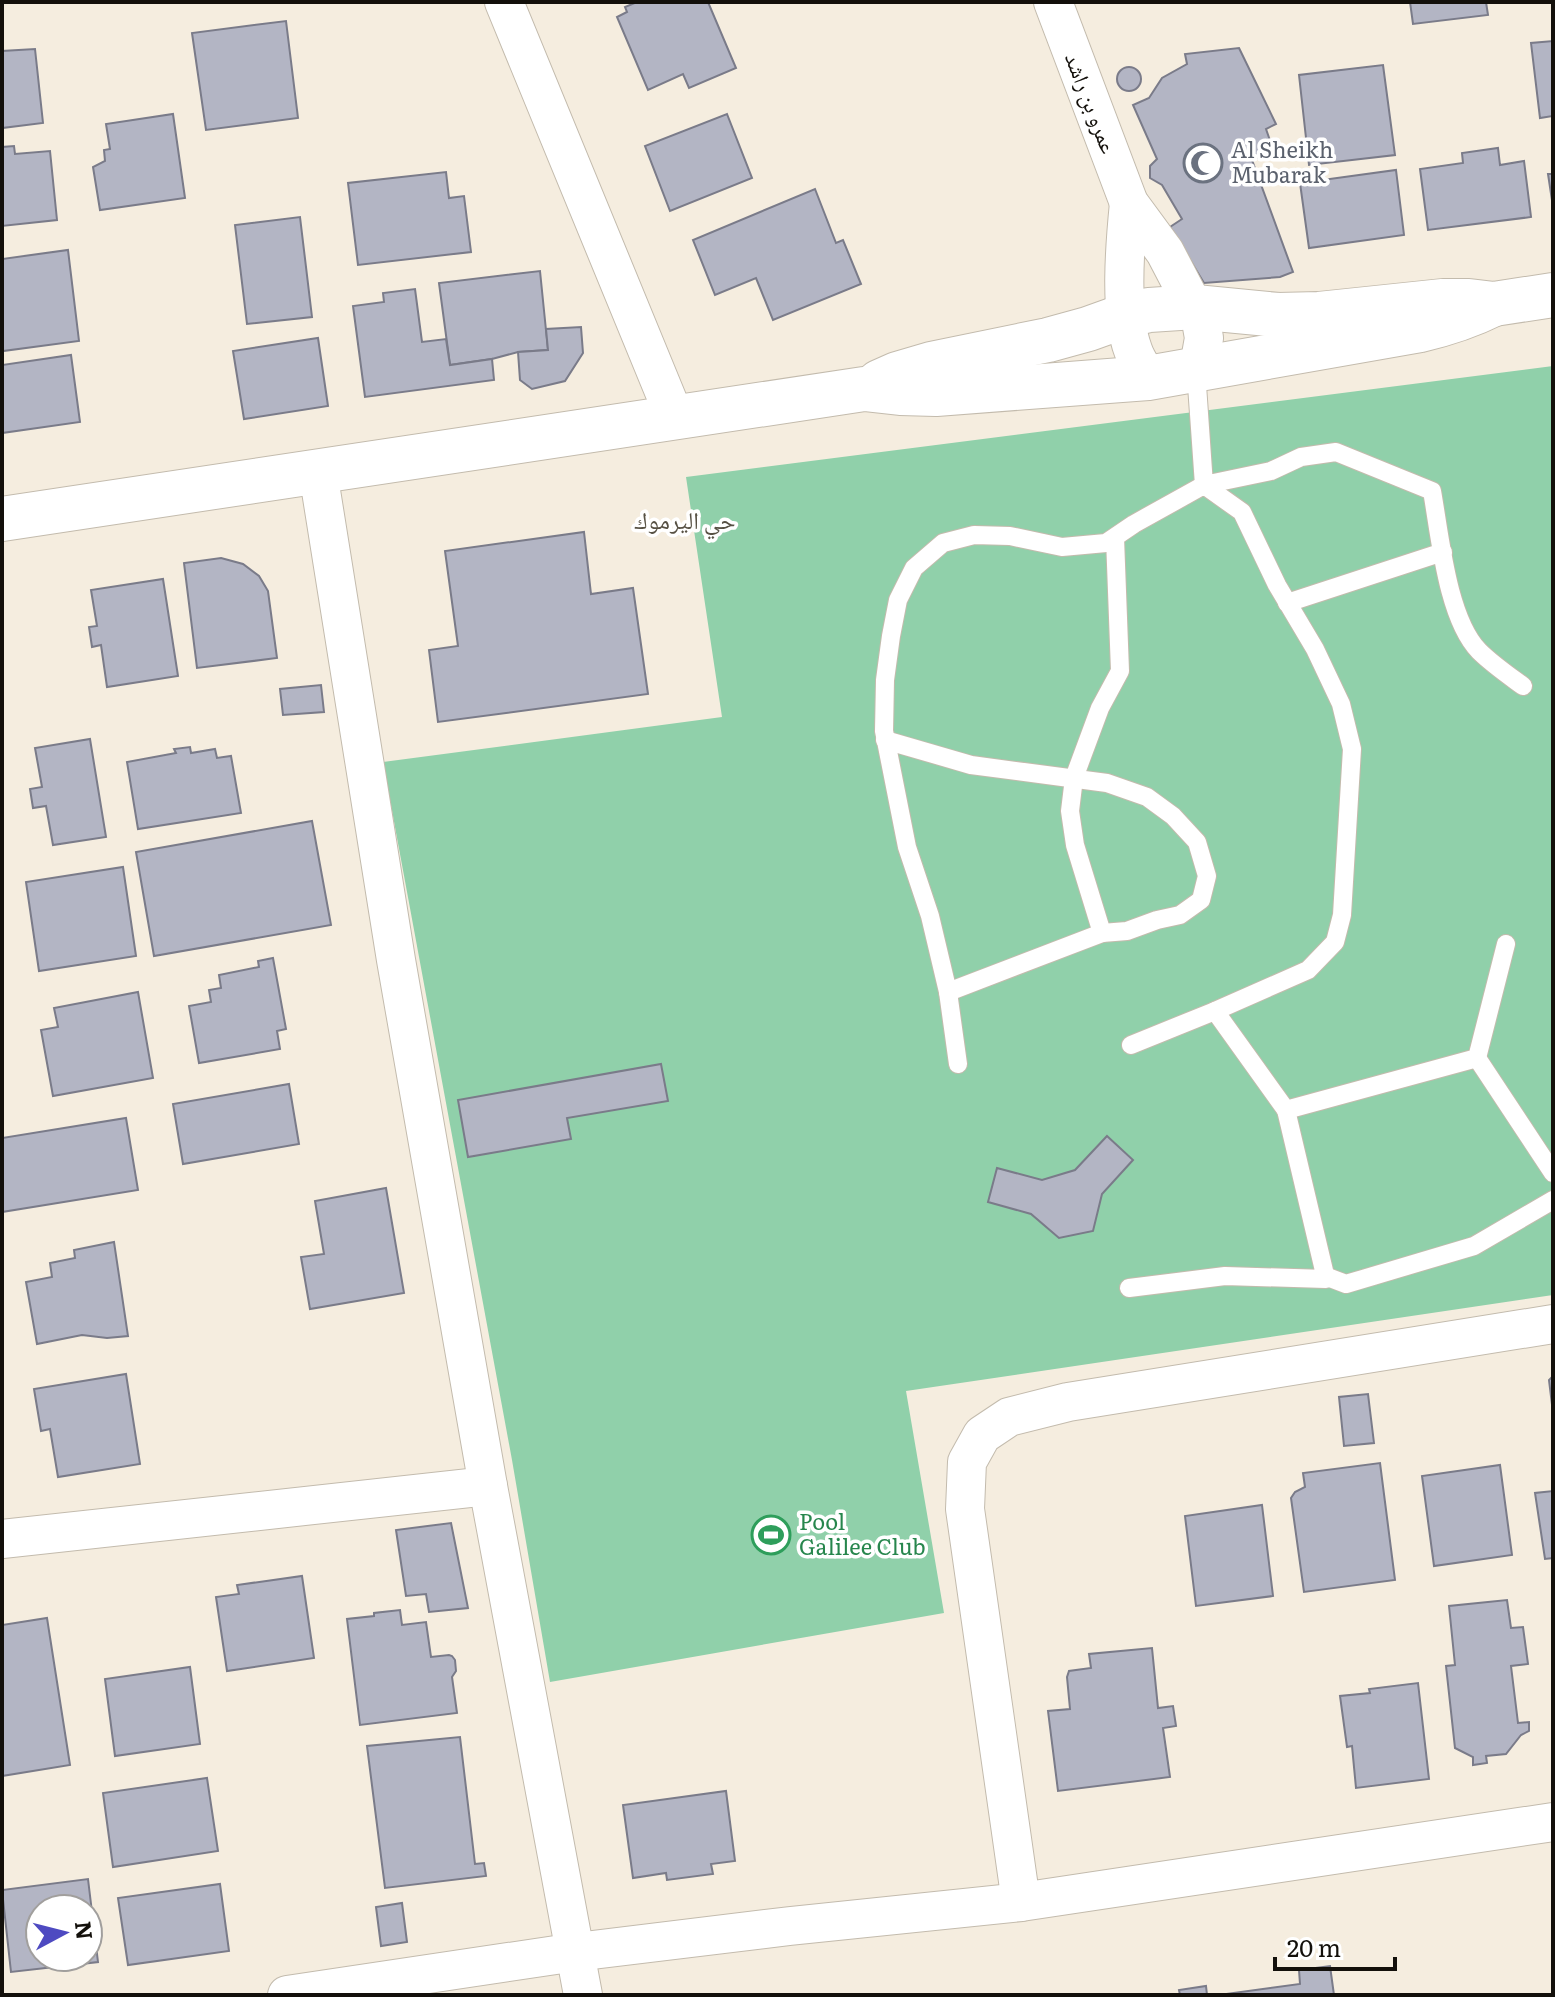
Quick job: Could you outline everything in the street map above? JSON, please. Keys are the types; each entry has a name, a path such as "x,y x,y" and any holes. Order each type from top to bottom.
{"street":[{"path":"504,2 675,418"},
{"name":"عمرو بن راشد","path":"1053,2 1129,203 1165,252 1201,321 1204,338 1196,371"},
{"name":"عمرو بن راشد","path":"1129,203 1125,260 1127,315 1132,349 1148,378"},
{"path":"2,519 864,389 936,394 1148,378 1420,330 1446,324 1494,304 1553,295"},
{"path":"864,389 897,374 931,364 1048,340 1127,315 1171,308 1195,307 1278,315 1319,314 1443,301 1494,304"},
{"path":"318,472 398,975 488,1486 583,1995"},
{"path":"1021,1902 965,1509 967,1462 982,1435 1009,1417 1068,1402 1553,1324"},
{"path":"3,1536 488,1486"},
{"path":"287,1995 576,1952 1021,1902 1553,1822"}],"lane":[{"path":"1196,371 1204,485"},
{"path":"958,1064 948,992 930,916 907,847 884,731 885,680 898,600 914,568 943,543 974,535 1010,536 1062,547 1106,543 1204,485 1271,471 1301,457 1336,452 1432,491 1449,586 1461,622 1477,649 1523,686"},
{"path":"1131,1045 1308,970 1335,942 1342,915 1352,749 1341,704 1242,512 1204,485"},
{"path":"1102,933 1075,845 1070,811 1074,778 1100,708 1120,671 1115,538"},
{"path":"1287,603 1443,552"},
{"path":"885,740 971,765 1107,783 1147,797 1173,816 1197,842 1207,876 1201,900 1180,915 1127,931 1102,933 948,992"},
{"path":"1506,944 1477,1058 1553,1173"},
{"path":"1129,1288 1225,1276 1326,1279 1286,1110 1215,1011"},
{"path":"1286,1110 1477,1058"},
{"path":"1325,1276 1346,1284 1474,1246 1553,1200"}],"green space":[{"path":"1553,366 1553,1295 906,1391 944,1613 550,1682 383,762 722,717 686,477"}],"building":[{"path":"637,2 708,2 736,68 689,88 683,74 648,90 617,17 627,12 625,7"},
{"path":"1410,2 1486,2 1488,15 1413,24"},
{"path":"286,21 298,118 206,130 192,33"},
{"path":"1553,41 1553,116 1540,118 1531,43"},
{"name":"Al Sheikh Mubarak","path":"1239,48 1276,124 1266,129 1274,152 1252,160 1293,272 1280,277 1204,283 1170,227 1182,219 1162,185 1150,178 1150,166 1157,159 1133,105 1149,98 1162,78 1187,64 1185,54"},
{"path":"35,49 43,123 2,128 2,51"},
{"path":"1383,65 1395,155 1309,165 1299,75"},
{"path":"1129,67 1137,71 1141,79 1137,87 1129,91 1121,87 1117,79 1121,71"},
{"path":"173,114 185,198 100,210 93,167 105,161 104,150 110,149 106,124"},
{"path":"727,114 752,178 670,211 645,146"},
{"path":"14,146 15,154 50,151 57,220 2,226 2,147"},
{"path":"1498,148 1500,165 1524,161 1531,217 1428,230 1420,169 1463,163 1462,153"},
{"path":"1396,170 1404,235 1309,248 1300,183"},
{"path":"446,172 449,198 464,196 471,252 358,265 348,183"},
{"path":"1548,174 1553,174 1553,207"},
{"path":"815,189 836,243 843,240 861,284 773,320 756,278 715,295 693,240"},
{"path":"300,217 312,317 247,324 235,225"},
{"path":"68,250 79,341 3,351 2,259"},
{"path":"540,271 548,350 518,352 450,365 439,283"},
{"path":"415,289 422,342 446,339 450,365 492,359 494,380 365,397 353,306 384,302 383,293"},
{"path":"581,327 583,353 565,381 532,389 520,380 518,352 548,350 546,329"},
{"path":"318,338 328,406 244,419 233,351"},
{"path":"71,355 80,422 2,433 2,365"},
{"path":"584,532 591,594 633,588 648,694 438,722 429,650 458,646 445,551"},
{"path":"221,558 243,564 259,576 268,591 277,658 197,668 184,563"},
{"path":"163,579 178,676 107,687 101,645 92,647 89,627 97,626 91,590"},
{"path":"321,685 324,712 283,715 280,689"},
{"path":"90,739 106,837 53,845 46,806 33,808 30,789 42,787 35,748"},
{"path":"190,747 191,753 215,749 217,758 231,756 241,813 138,829 127,762 176,753 174,749"},
{"path":"312,821 331,925 154,956 136,852"},
{"path":"123,867 136,956 39,971 26,882"},
{"path":"273,958 286,1029 277,1031 280,1049 199,1063 189,1006 211,1002 209,990 221,988 219,975 259,967 258,961"},
{"path":"138,992 153,1078 53,1096 41,1030 58,1027 54,1008"},
{"path":"661,1064 668,1101 567,1118 571,1139 468,1157 458,1100"},
{"path":"289,1084 299,1144 183,1164 173,1104"},
{"path":"126,1118 138,1190 2,1212 2,1138"},
{"path":"1107,1136 1133,1160 1102,1194 1093,1231 1059,1238 1031,1214 988,1202 997,1168 1042,1180 1075,1170"},
{"path":"386,1188 404,1293 310,1309 301,1257 324,1254 315,1201"},
{"path":"114,1242 128,1336 107,1338 82,1335 37,1344 26,1282 52,1277 50,1263 75,1258 74,1250"},
{"path":"126,1374 140,1464 58,1477 50,1429 41,1431 34,1389"},
{"path":"1553,1376 1553,1413 1549,1380"},
{"path":"1368,1394 1374,1443 1344,1446 1339,1397"},
{"path":"1380,1463 1395,1580 1304,1592 1291,1498 1305,1487 1303,1473"},
{"path":"1500,1465 1512,1555 1434,1566 1422,1476"},
{"path":"1553,1491 1553,1558 1545,1559 1535,1493"},
{"path":"1262,1505 1273,1596 1196,1606 1185,1516"},
{"path":"451,1523 468,1608 429,1612 426,1594 406,1596 396,1530"},
{"path":"302,1576 314,1658 227,1671 216,1597 239,1594 237,1585"},
{"path":"1507,1600 1511,1628 1523,1627 1528,1664 1511,1666 1518,1723 1529,1722 1529,1731 1521,1735 1506,1754 1486,1756 1487,1763 1473,1765 1473,1757 1455,1748 1446,1666 1455,1665 1449,1606"},
{"path":"400,1610 402,1625 426,1622 431,1657 449,1655 455,1660 456,1671 452,1677 457,1713 360,1725 347,1619"},
{"path":"47,1618 70,1765 2,1776 2,1625"},
{"path":"1152,1648 1158,1708 1173,1706 1176,1726 1163,1728 1170,1777 1058,1791 1048,1711 1070,1709 1069,1671 1091,1668 1089,1654"},
{"path":"190,1667 200,1744 115,1756 105,1679"},
{"path":"1418,1683 1429,1779 1356,1788 1352,1746 1347,1747 1340,1696"},
{"path":"460,1737 475,1864 484,1863 486,1876 385,1888 367,1746"},
{"path":"207,1778 218,1851 113,1867 103,1793"},
{"path":"726,1791 735,1861 711,1864 713,1874 667,1880 666,1873 633,1878 623,1805"},
{"path":"88,1879 90,1893 24,1893 24,1971 11,1972 2,1890"},
{"path":"220,1884 229,1951 128,1965 118,1898"},
{"path":"402,1903 407,1942 381,1946 376,1907"},
{"path":"1330,1966 1334,1995 1219,1995 1300,1984 1299,1970"},
{"path":"1206,1986 1207,1995 1180,1995 1179,1990"}],"place":[{"name":"Al Sheikh Mubarak","path":"1203,163"},
{"name":"Pool Galilee Club","path":"771,1535"}],"district":[{"name":"حي اليرموك","path":"685,521"}]}
